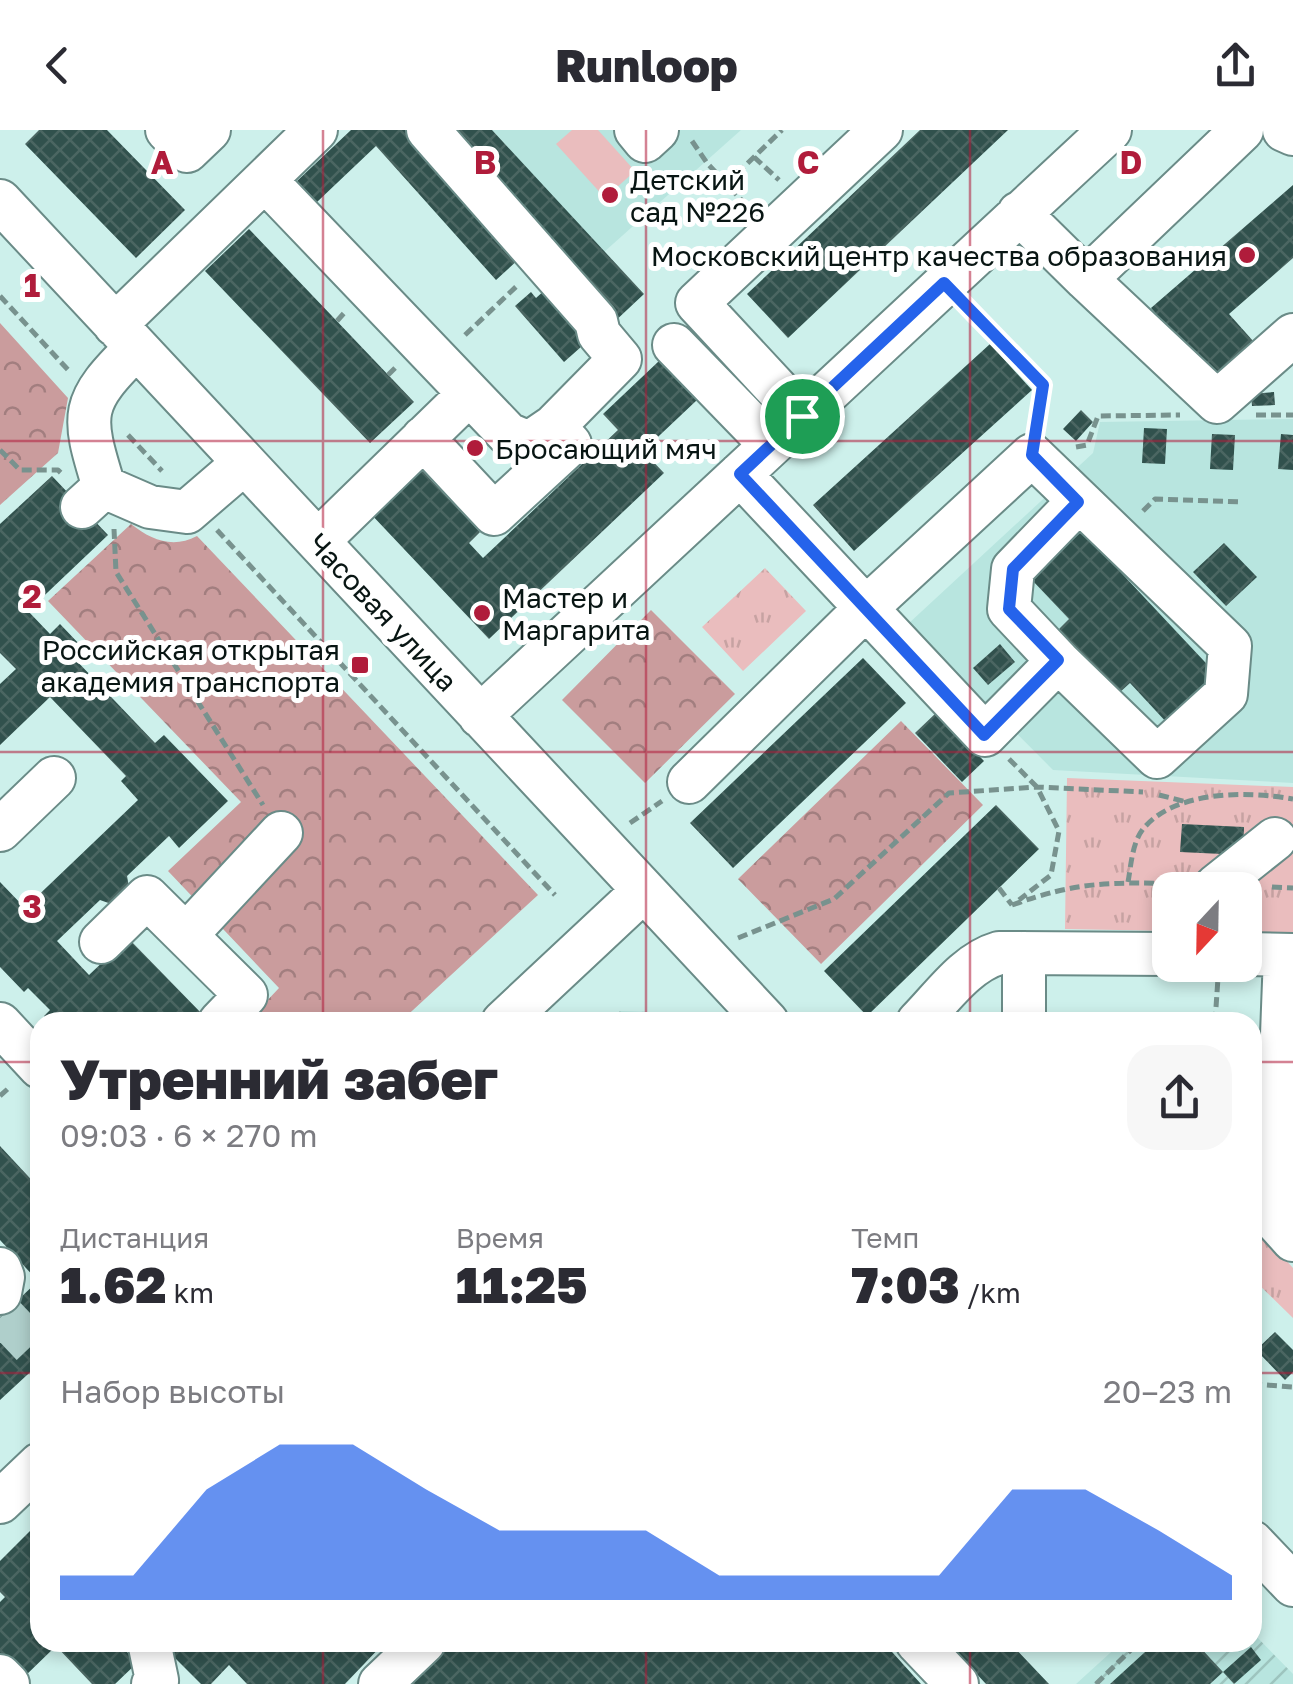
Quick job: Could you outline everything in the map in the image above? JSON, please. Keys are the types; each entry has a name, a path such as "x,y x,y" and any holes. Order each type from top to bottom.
{"street":[{"path":"167,130 188,151 209,130"},
{"path":"244,463 188,512 92,498 88,408 112,372 126,336 265,180 316,130"},
{"path":"265,180 469,394 518,441 529,443 554,426 620,359 599,334 596,321 428,130"},
{"path":"636,130 646,141 658,130"},
{"path":"787,430 697,303 881,130"},
{"path":"480,716 1110,130"},
{"path":"1086,279 1242,130"},
{"path":"1284,130 1293,134"},
{"name":"Часовая улица","path":"0,201 757,1012"},
{"path":"1019,213 1218,402 1293,335"},
{"path":"674,345 787,430"},
{"path":"318,541 469,394"},
{"path":"424,438 494,514 570,444 554,426"},
{"path":"689,782 864,608 1032,455 1230,646 1226,694 1157,758 1009,609 1013,569 1078,502"},
{"path":"740,474 984,735 1058,660"},
{"path":"2,824 54,778"},
{"path":"186,934 281,833"},
{"path":"1235,872 1274,839"},
{"path":"517,1012 643,891"},
{"path":"101,942 147,897 246,994 229,1012"},
{"path":"928,1012 984,958 998,953 1152,954"},
{"path":"1024,953 1024,1012"},
{"path":"1274,955 1275,1220 1293,1240"},
{"path":"0,1024 30,1056"},
{"path":"0,1269 1,1306"},
{"path":"0,1502 30,1474"},
{"path":"1262,1552 1293,1585"},
{"path":"151,1652 157,1680 152,1684"},
{"path":"380,1684 414,1652"},
{"path":"927,1652 957,1684"},
{"path":"0,1676 8,1684"}],"path":[{"path":"684,130 726,184 772,232"},
{"path":"726,184 782,130"},
{"path":"437,360 543,262"},
{"path":"944,283 1043,385 1032,455 1087,445 1098,416 1185,415"},
{"path":"0,296 555,895"},
{"path":"1238,415 1293,415"},
{"path":"0,450 20,470 58,470 92,498 116,532 116,572 281,833"},
{"path":"1116,538 1155,499 1242,502"},
{"path":"984,735 1037,787 1059,831 1051,875 1012,905"},
{"path":"736,939 834,899 948,793 1037,787 1152,793 1186,802"},
{"path":"1128,882 1140,832 1155,817 1186,802 1226,796 1293,798"},
{"path":"1012,905 1051,891 1103,882 1152,884"},
{"path":"999,888 1012,905"},
{"path":"1262,888 1293,888"},
{"path":"1216,1012 1217,982"},
{"path":"1262,1385 1293,1387"},
{"path":"1096,1684 1129,1652"}],"shaded area":[{"name":"Детский сад №226","path":"492,130 741,130 604,252"},
{"path":"1293,419 1293,783 1053,770 908,624 1093,453 1100,422"},
{"path":"1262,1642 1293,1674 1293,1684 1076,1684 1111,1652 1262,1652"}],"green space":[{"path":"572,130 598,130 635,171 605,198 556,144"},
{"path":"0,323 68,398 58,453 0,505"},
{"path":"131,524 162,541 179,542 197,536 538,895 411,1012 256,1012 279,988 168,871 241,802 48,601"},
{"path":"765,568 806,611 743,671 702,627"},
{"path":"651,610 735,694 645,783 562,700"},
{"path":"901,721 983,805 821,964 738,879"},
{"path":"1067,778 1293,787 1293,933 1262,932 1262,872 1152,872 1152,931 1065,929"},
{"path":"1262,1233 1293,1268 1293,1318 1262,1288"}],"building":[{"path":"39,130 107,130 185,210 136,258 25,144"},
{"path":"351,130 405,130 520,258 496,280 376,146 317,202 297,181"},
{"path":"457,130 492,130 644,294 612,324 556,249 559,247"},
{"path":"920,130 1008,130 788,338 747,294"},
{"path":"1293,185 1293,258 1229,314 1262,351 1221,388 1151,308"},
{"path":"249,229 414,402 370,443 205,271"},
{"path":"546,289 590,339 564,362 515,306 531,292 536,298"},
{"path":"990,344 1032,390 854,551 813,505"},
{"path":"659,361 697,400 643,451 664,473 489,639 369,512 418,466 480,532 469,543 483,558 618,430 603,414"},
{"path":"1274,392 1275,405 1252,406 1251,394"},
{"path":"1081,410 1093,422 1076,441 1063,429"},
{"path":"1144,428 1167,429 1165,464 1142,463"},
{"path":"1212,434 1235,435 1233,470 1210,469"},
{"path":"1281,434 1293,435 1293,470 1278,469"},
{"path":"52,476 108,535 28,611 50,634 60,624 83,648 73,657 155,743 164,735 228,801 179,848 169,836 127,876 129,887 114,905 100,900 57,941 89,975 128,938 200,1012 48,1012 28,988 24,992 0,967 0,882 25,908 138,800 121,781 126,776 50,697 0,745 0,684 16,669 0,653 0,524"},
{"path":"1082,531 1219,677 1168,724 1130,683 1119,693 1059,629 1069,619 1031,579"},
{"path":"1224,543 1257,577 1226,606 1193,572"},
{"path":"1000,644 1015,662 988,685 973,668"},
{"path":"863,658 906,703 733,868 690,823"},
{"path":"937,712 984,761 962,782 915,733"},
{"path":"996,805 1039,849 871,1012 863,1012 824,971"},
{"path":"1182,824 1244,827 1243,855 1180,852"},
{"path":"0,1146 30,1178 30,1272 0,1240"},
{"path":"30,1289 30,1372 0,1400 0,1317"},
{"path":"1275,1332 1293,1350 1293,1372 1285,1380 1262,1356 1262,1344"},
{"path":"30,1531 30,1652 50,1652 22,1679 0,1657 0,1602 5,1597 0,1592 0,1561"},
{"path":"62,1652 127,1652 137,1663 115,1684 92,1684"},
{"path":"169,1652 375,1652 345,1684 247,1684 229,1665 211,1684 201,1684"},
{"path":"440,1652 892,1652 921,1684 406,1684"},
{"path":"956,1652 1019,1652 1049,1684 986,1684"},
{"path":"1145,1652 1204,1652 1223,1672 1210,1684 1110,1684"},
{"path":"1245,1652 1255,1652 1261,1660 1234,1684 1223,1672"}],"tunnel":[{"path":"3,1315 30,1343"}],"place":[{"name":"Детский сад №226","path":"610,195"},
{"name":"Московский центр качества образования","path":"1247,255"},
{"name":"Бросающий мяч","path":"475,448"},
{"name":"Мастер и Маргарита","path":"482,613"},
{"name":"Российская открытая академия транспорта","path":"360,665"}],"route":[{"path":"944,283 1043,385 1032,455 1078,502 1013,569 1009,609 1058,660 984,735 740,474 802,416 944,283"}]}
